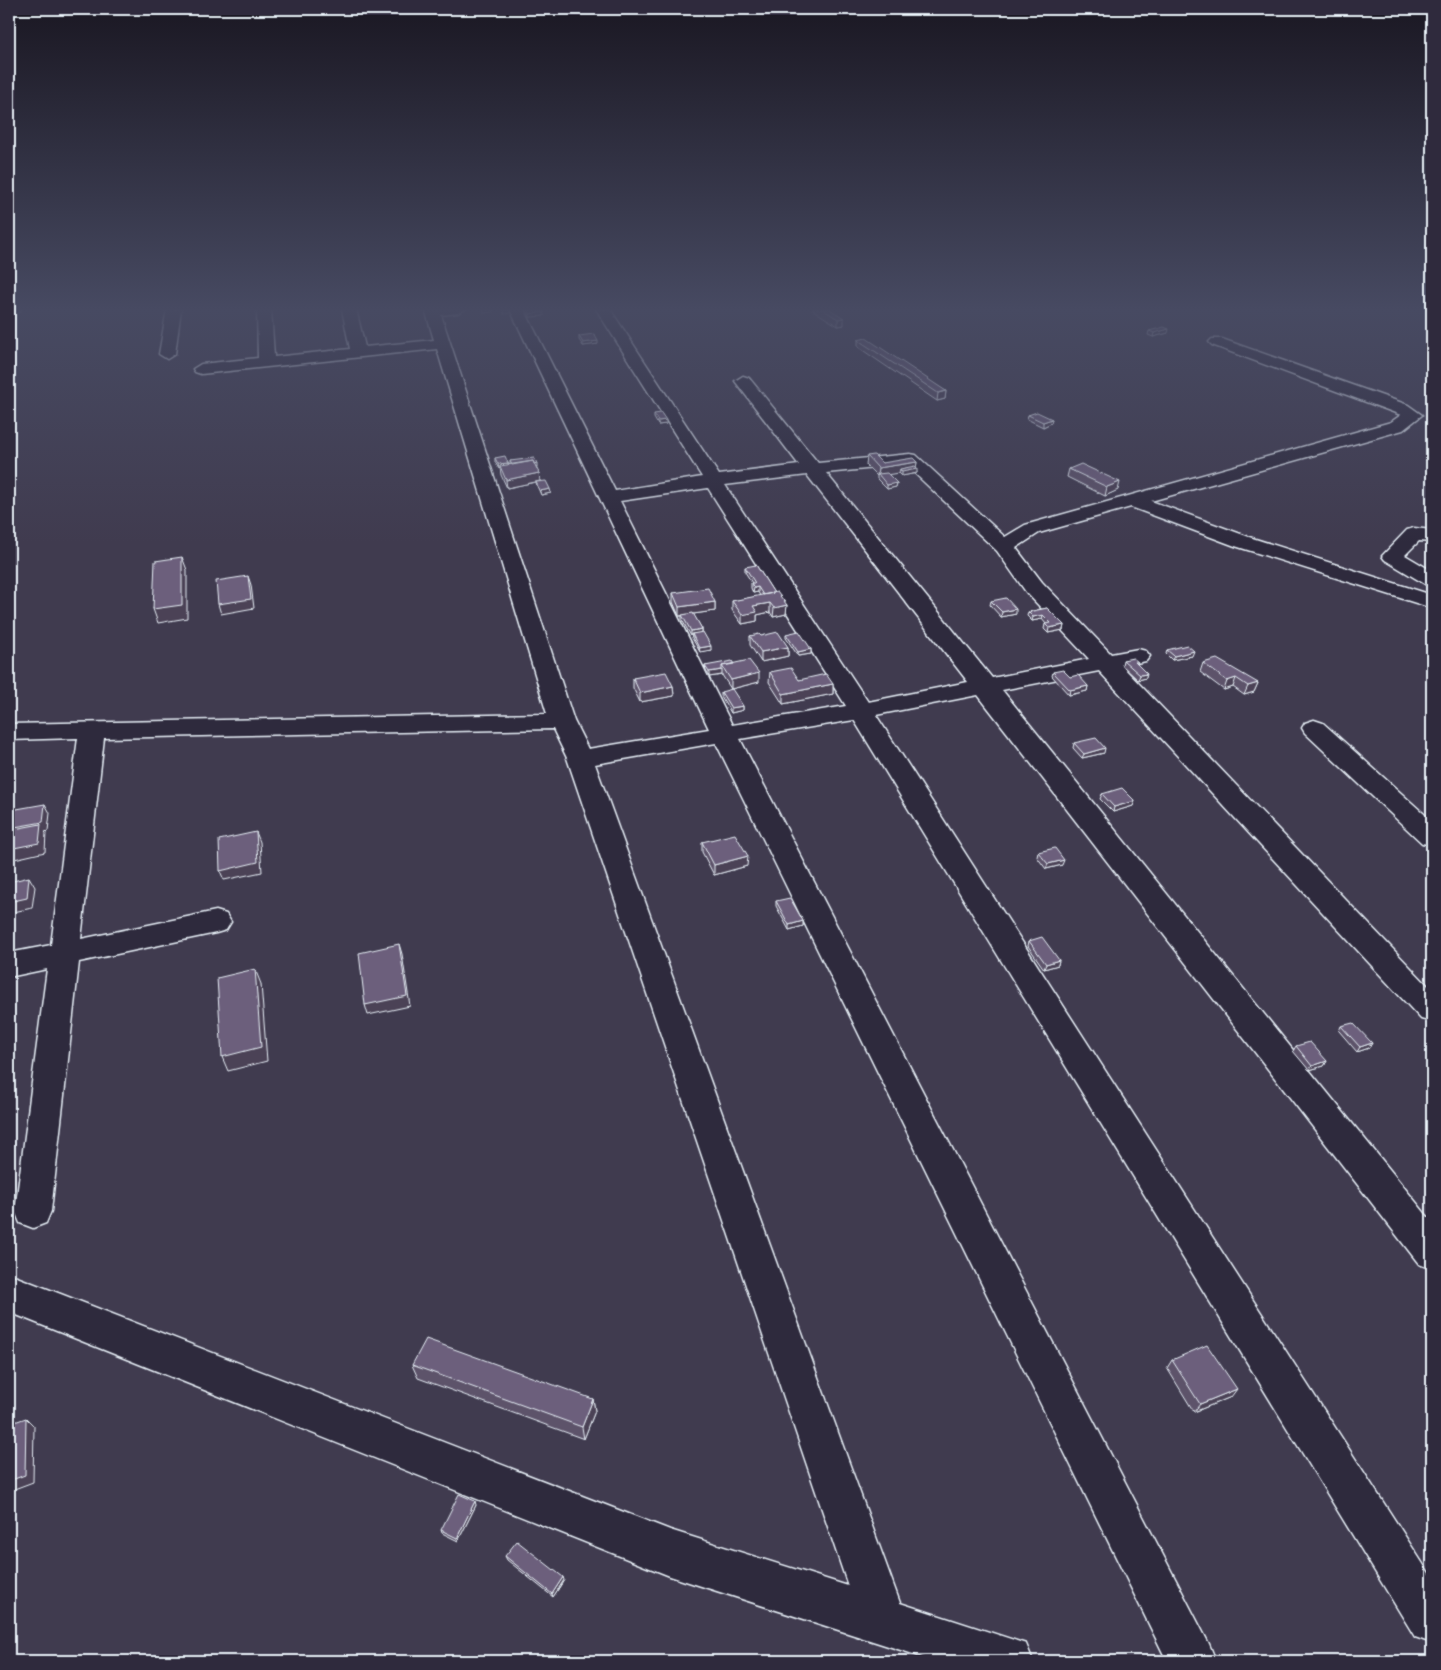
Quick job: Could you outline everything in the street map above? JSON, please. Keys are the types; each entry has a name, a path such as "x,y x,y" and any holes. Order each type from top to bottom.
{"street":[{"path":"457,387 562,721 580,758 882,1621"},
{"path":"556,387 725,735 1192,1661"},
{"path":"654,387 861,711 1432,1620"},
{"path":"749,387 1432,1251"},
{"path":"1004,547 1032,529 1397,426 1413,415 1402,408 1343,387"},
{"path":"611,497 714,479 910,459 1004,547 1034,587 1105,664 1432,1010"},
{"path":"1130,500 1269,552 1335,570 1432,602"},
{"path":"1432,536 1414,534 1392,556 1432,580"},
{"path":"580,758 861,711 986,688 1138,656"},
{"path":"9,732 562,721"},
{"path":"1314,728 1432,836"},
{"path":"33,1211 92,730"},
{"path":"9,965 216,922"},
{"path":"9,1293 670,1553 1009,1661"}],"shaded area":[{"path":"9,387 1432,387 1432,1661 9,1661"}],"building":[{"path":"929,387 940,387 946,391 938,393"},
{"path":"1037,412 1052,419 1043,422 1028,415"},
{"path":"661,413 666,420 658,421 654,414"},
{"path":"874,455 882,463 913,458 917,462 878,468 867,456"},
{"path":"505,456 508,463 498,464 495,458"},
{"path":"534,458 537,463 534,464 533,461 512,465 510,461"},
{"path":"533,461 539,473 506,480 500,466"},
{"path":"1081,464 1120,482 1107,487 1069,469"},
{"path":"915,466 917,469 902,472 900,469"},
{"path":"887,473 897,483 887,485 878,474"},
{"path":"546,481 550,489 540,491 536,482"},
{"path":"182,557 182,605 153,609 155,561"},
{"path":"756,565 774,593 763,595 758,587 754,588 751,583 755,583 745,567"},
{"path":"248,576 251,599 218,604 216,581"},
{"path":"708,588 715,602 679,607 673,593"},
{"path":"777,592 787,605 774,608 770,603 753,606 757,612 742,615 732,601"},
{"path":"1006,598 1016,609 1002,612 991,601"},
{"path":"1047,608 1064,625 1049,628 1045,624 1051,623 1043,615 1033,617 1028,612"},
{"path":"693,613 702,629 691,631 682,615"},
{"path":"799,631 811,649 798,652 786,634"},
{"path":"703,632 711,646 699,648 692,634"},
{"path":"778,632 788,647 761,652 750,636 759,634 761,636"},
{"path":"1187,645 1194,651 1174,656 1167,650"},
{"path":"1133,658 1147,674 1140,675 1123,660"},
{"path":"1217,659 1258,683 1248,686 1236,678 1227,681 1203,663"},
{"path":"749,660 759,673 731,680 722,666"},
{"path":"732,661 734,664 722,666 722,670 709,672 705,666"},
{"path":"791,668 799,680 826,674 833,684 783,694 770,672"},
{"path":"1063,670 1070,677 1078,675 1088,686 1070,690 1053,672"},
{"path":"666,672 673,686 640,693 633,678"},
{"path":"732,689 743,706 731,708 721,692"},
{"path":"1096,738 1105,748 1084,754 1074,743"},
{"path":"1122,788 1135,801 1114,807 1102,794"},
{"path":"45,804 43,822 9,828 11,810"},
{"path":"41,824 39,843 9,849 9,830"},
{"path":"256,832 258,862 220,871 219,840"},
{"path":"735,834 748,856 714,865 702,842"},
{"path":"1055,848 1064,860 1048,864 1038,852"},
{"path":"29,877 27,898 9,902 9,882"},
{"path":"790,898 803,921 789,925 776,901"},
{"path":"1042,937 1059,960 1046,964 1029,941"},
{"path":"399,944 407,996 365,1005 359,953"},
{"path":"255,969 261,1047 222,1057 217,978"},
{"path":"1353,1023 1372,1043 1360,1047 1341,1026"},
{"path":"1310,1042 1327,1061 1312,1066 1296,1046"},
{"path":"426,1339 593,1399 582,1427 412,1365"},
{"path":"1207,1345 1237,1389 1200,1404 1172,1360"},
{"path":"26,1418 25,1475 9,1481 9,1424"},
{"path":"459,1494 475,1501 457,1538 441,1530"},
{"path":"517,1541 563,1577 552,1594 505,1556"}]}
